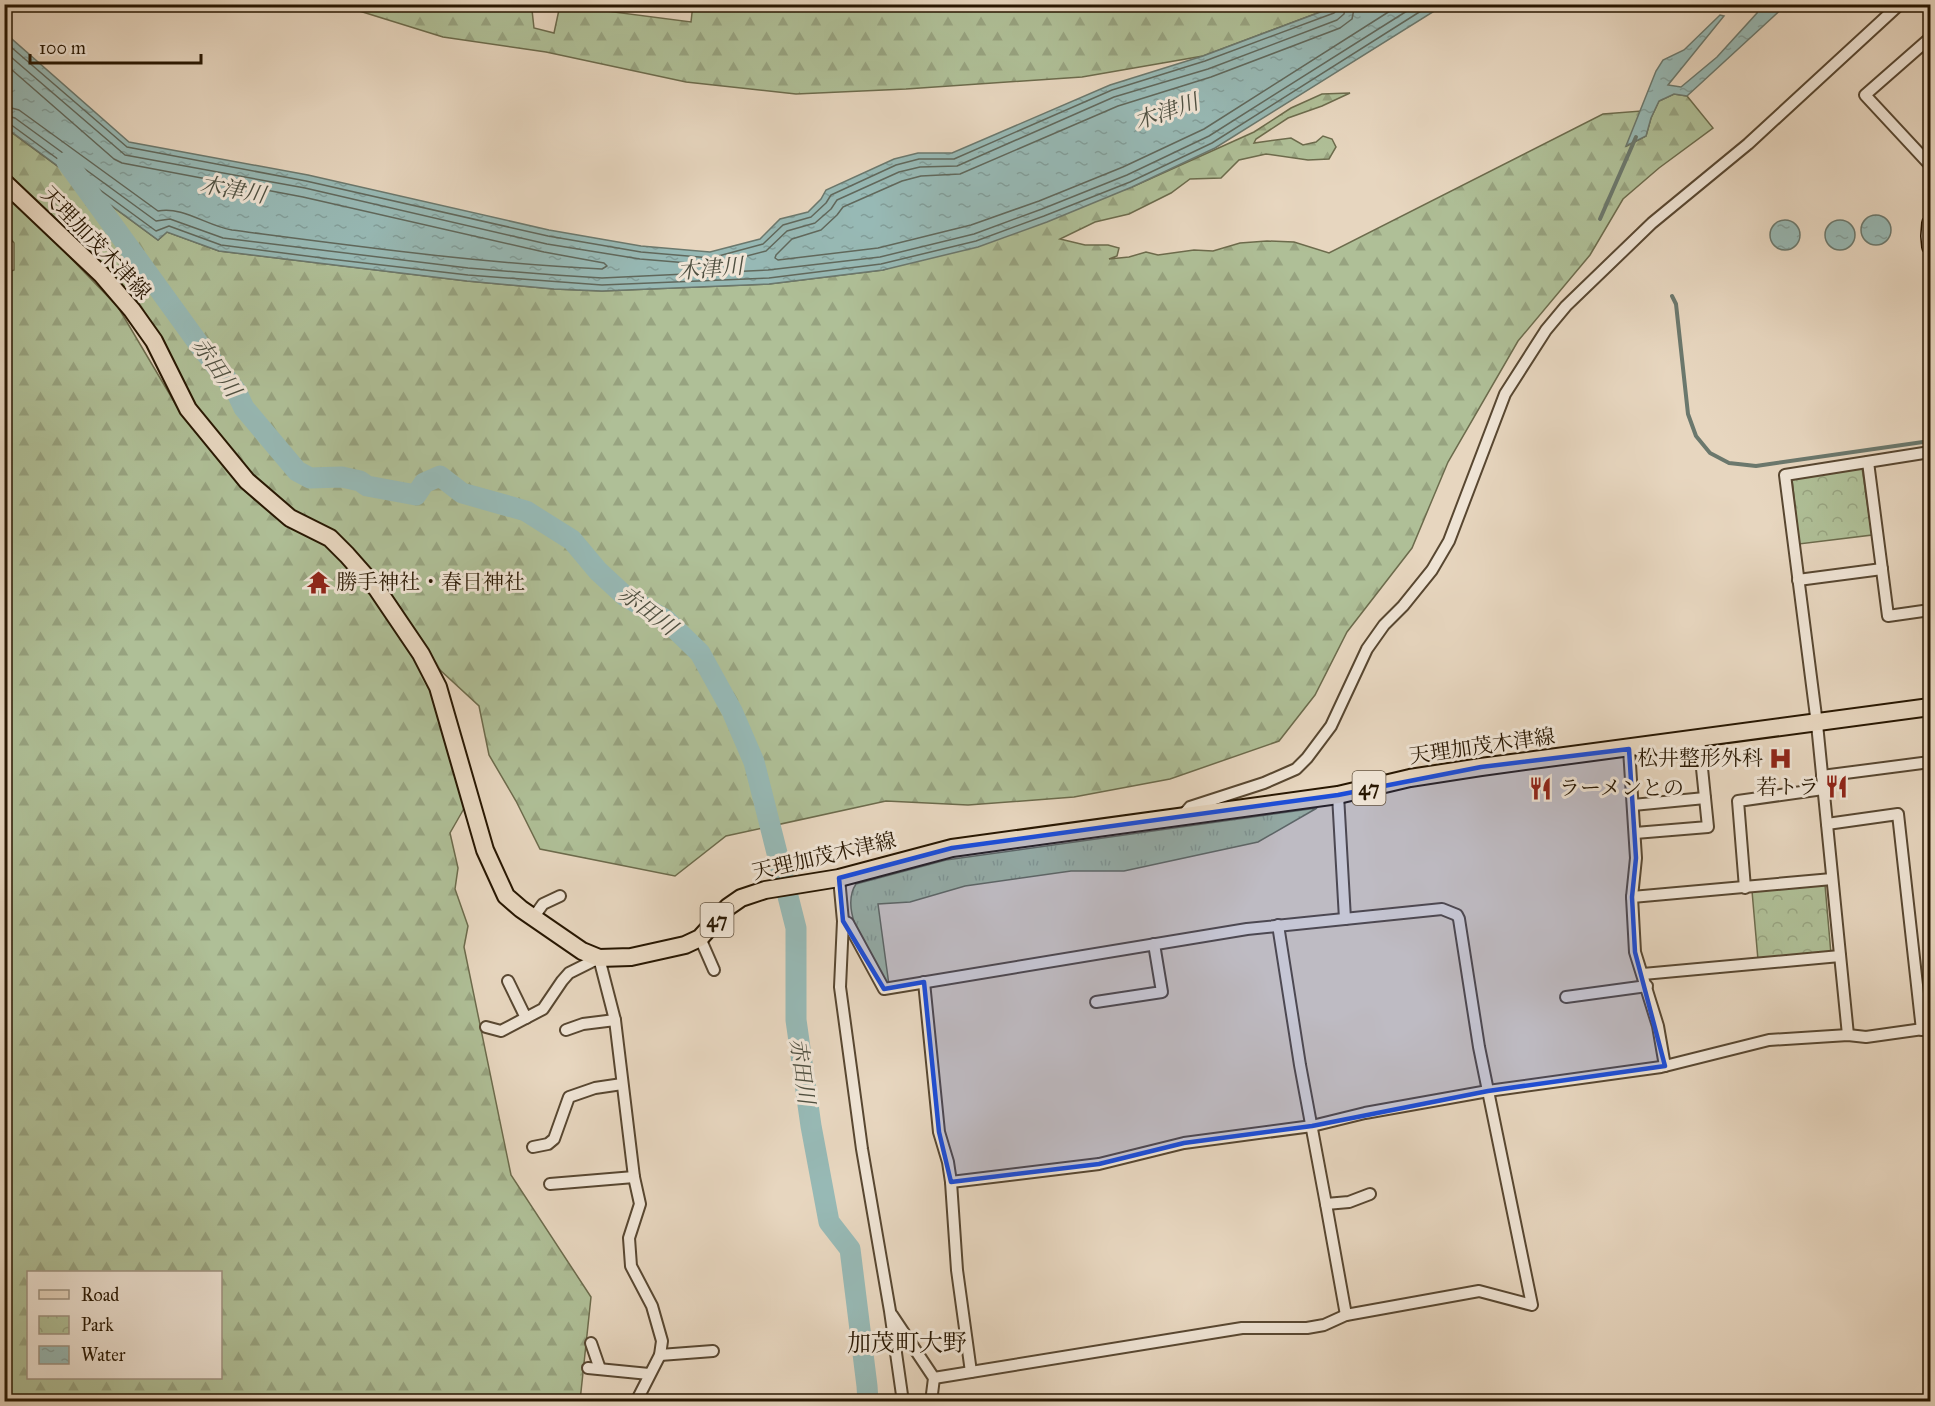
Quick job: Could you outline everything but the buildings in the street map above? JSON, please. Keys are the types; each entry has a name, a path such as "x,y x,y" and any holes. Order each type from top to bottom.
{"main road":[{"name":"天理加茂木津線","path":"4,182 102,275 132,310 154,341 188,410 247,481 290,518 330,538 377,589 421,654 438,687 485,850 506,896 533,918 582,951 599,958 631,957 685,945 700,938 728,907 741,898 765,890 839,878 952,848 1338,795 1410,778 1481,767 1699,740 1930,707"}],"street":[{"path":"1183,815 1190,807 1264,783 1296,769 1307,758 1331,726 1367,649 1384,625 1403,606 1432,570 1449,541 1505,394 1545,330 1566,306 1652,223 1748,144 1900,4"},
{"path":"1930,38 1865,96 1930,165"},
{"path":"1930,223 1930,247"},
{"path":"1848,1035 1817,724 1785,475 1930,452"},
{"path":"1868,462 1888,616 1930,610"},
{"path":"1798,580 1882,569"},
{"path":"1635,833 1708,827 1699,740"},
{"path":"1629,749 1636,858 1632,897 1635,952 1658,1026 1665,1066"},
{"path":"1822,776 1930,762"},
{"path":"1745,888 1738,801 1823,789"},
{"path":"1338,795 1345,919"},
{"path":"1633,805 1705,798"},
{"path":"951,1182 1099,1164 1184,1143 1312,1126 1365,1113 1488,1091 1665,1066 1769,1040 1848,1035 1866,1037 1926,1029 1898,814 1827,824"},
{"path":"839,878 843,921 840,987 862,1149 903,1401"},
{"path":"1632,897 1832,879"},
{"path":"533,918 543,904 560,896"},
{"path":"843,921 848,923 884,989 1278,925 1442,909 1457,915 1459,919 1479,1047 1532,1305 1479,1291 1346,1315 1324,1325 1307,1328 1242,1328 934,1378"},
{"path":"1278,925 1300,1065 1346,1315"},
{"path":"700,938 714,970"},
{"path":"1096,1002 1162,992 1154,945"},
{"path":"1643,974 1840,956"},
{"path":"486,1027 501,1031 543,1009 569,973 599,958 615,1020 634,1177 640,1204 629,1238 631,1266 652,1306 662,1341 660,1355 636,1401"},
{"path":"507,981 526,1018"},
{"path":"924,982 939,1132 951,1182 957,1270 971,1372"},
{"path":"1566,997 1647,986"},
{"path":"566,1030 583,1024 615,1020"},
{"path":"533,1147 548,1144 554,1139 569,1096 595,1088 622,1084"},
{"path":"550,1184 634,1177"},
{"path":"1326,1204 1348,1202 1370,1194"},
{"path":"890,1311 934,1378 931,1401"},
{"path":"591,1343 600,1369"},
{"path":"660,1355 713,1351"},
{"path":"588,1368 649,1374"}],"highlighted area":[{"path":"1629,749 1636,858 1632,897 1635,952 1665,1066 1488,1091 1312,1126 1184,1143 1099,1164 951,1182 939,1132 924,982 884,989 843,921 839,878 952,848 1338,795 1481,767"}],"green space":[{"path":"693,4 1339,5 1203,56 1082,77 796,94 686,82 546,52 443,37 340,5 510,5 532,10 534,28 554,33 560,5 691,22"},
{"path":"1350,93 1288,118 1256,139 1254,143 1291,138 1303,145 1316,142 1323,136 1332,139 1336,147 1329,159 1308,160 1266,154 1239,160 1221,178 1190,179 1171,193 1129,214 1095,222 1060,239 1085,245 1108,245 1119,248 1117,256 1109,259 1146,252 1158,255 1194,250 1213,251 1240,243 1267,241 1294,242 1329,253 1603,114 1641,111 1627,146 1646,136 1659,101 1674,94 1687,96 1713,128 1659,168 1623,199 1590,255 1518,341 1448,462 1412,548 1347,632 1315,695 1279,741 1170,779 1074,797 968,805 886,801 726,836 675,876 540,849 489,755 479,706 426,657 382,584 352,548 274,500 196,416 150,331 5,176 4,127 158,240 167,232 219,251 467,281 554,289 602,291 769,284 883,270 1132,187 1254,132 1291,108 1322,94"},
{"path":"5,190 118,307 182,415 314,537 353,563 429,682 466,805 450,833 458,868 455,889 468,926 464,947 511,1175 591,1297 580,1401 5,1401 4,274 14,270 14,243 5,231"},
{"path":"1862,468 1872,535 1799,544 1792,479"},
{"path":"1317,808 1258,842 1124,871 1071,871 965,886 910,902 878,904 889,985 884,982 858,934 851,907 856,884 946,860"},
{"path":"1825,885 1831,954 1758,960 1752,891"}],"water":[{"path":"1760,4 1786,5 1687,96 1674,94 1659,101 1646,136 1626,146 1656,71 1663,60 1684,50 1720,15 1724,16 1668,85 1681,87 1717,57 1757,13"},
{"name":"木津川","path":"1339,5 1444,5 1215,148 1132,187 978,247 883,270 769,284 602,291 554,289 467,281 219,251 167,232 158,240 5,127 5,33 129,142 308,175 549,230 641,246 710,252 760,239 780,219 808,212 821,199 826,190 894,159 918,153 952,153 1110,85 1203,56"},
{"path":"1876,215 1887,219 1891,230 1887,241 1876,245 1865,241 1861,230 1865,219"},
{"path":"1785,220 1796,224 1800,235 1796,246 1785,250 1774,246 1770,235 1774,224"},
{"path":"1840,220 1851,224 1855,235 1851,246 1840,250 1829,246 1825,235 1829,224"}],"waterway":[{"path":"1600,219 1636,137"},
{"name":"赤田川","path":"67,162 201,347 236,391 244,408 297,471 310,478 342,477 360,481 367,486 416,495 424,483 440,476 462,493 526,511 572,540 598,571 625,596 666,620 700,653 732,711 754,762 796,928 796,1020 811,1126 829,1222 850,1249 868,1402"},
{"path":"1672,296 1676,304 1688,414 1696,436 1710,453 1729,463 1756,466 1930,441"}],"place":[{"name":"勝手神社・春日神社","path":"318,582"},
{"name":"松井整形外科","path":"1781,758"},
{"name":"若トラ","path":"1837,787"},
{"name":"ラーメンとの","path":"1541,788"}],"district":[{"name":"加茂町大野","path":"907,1343"}]}
